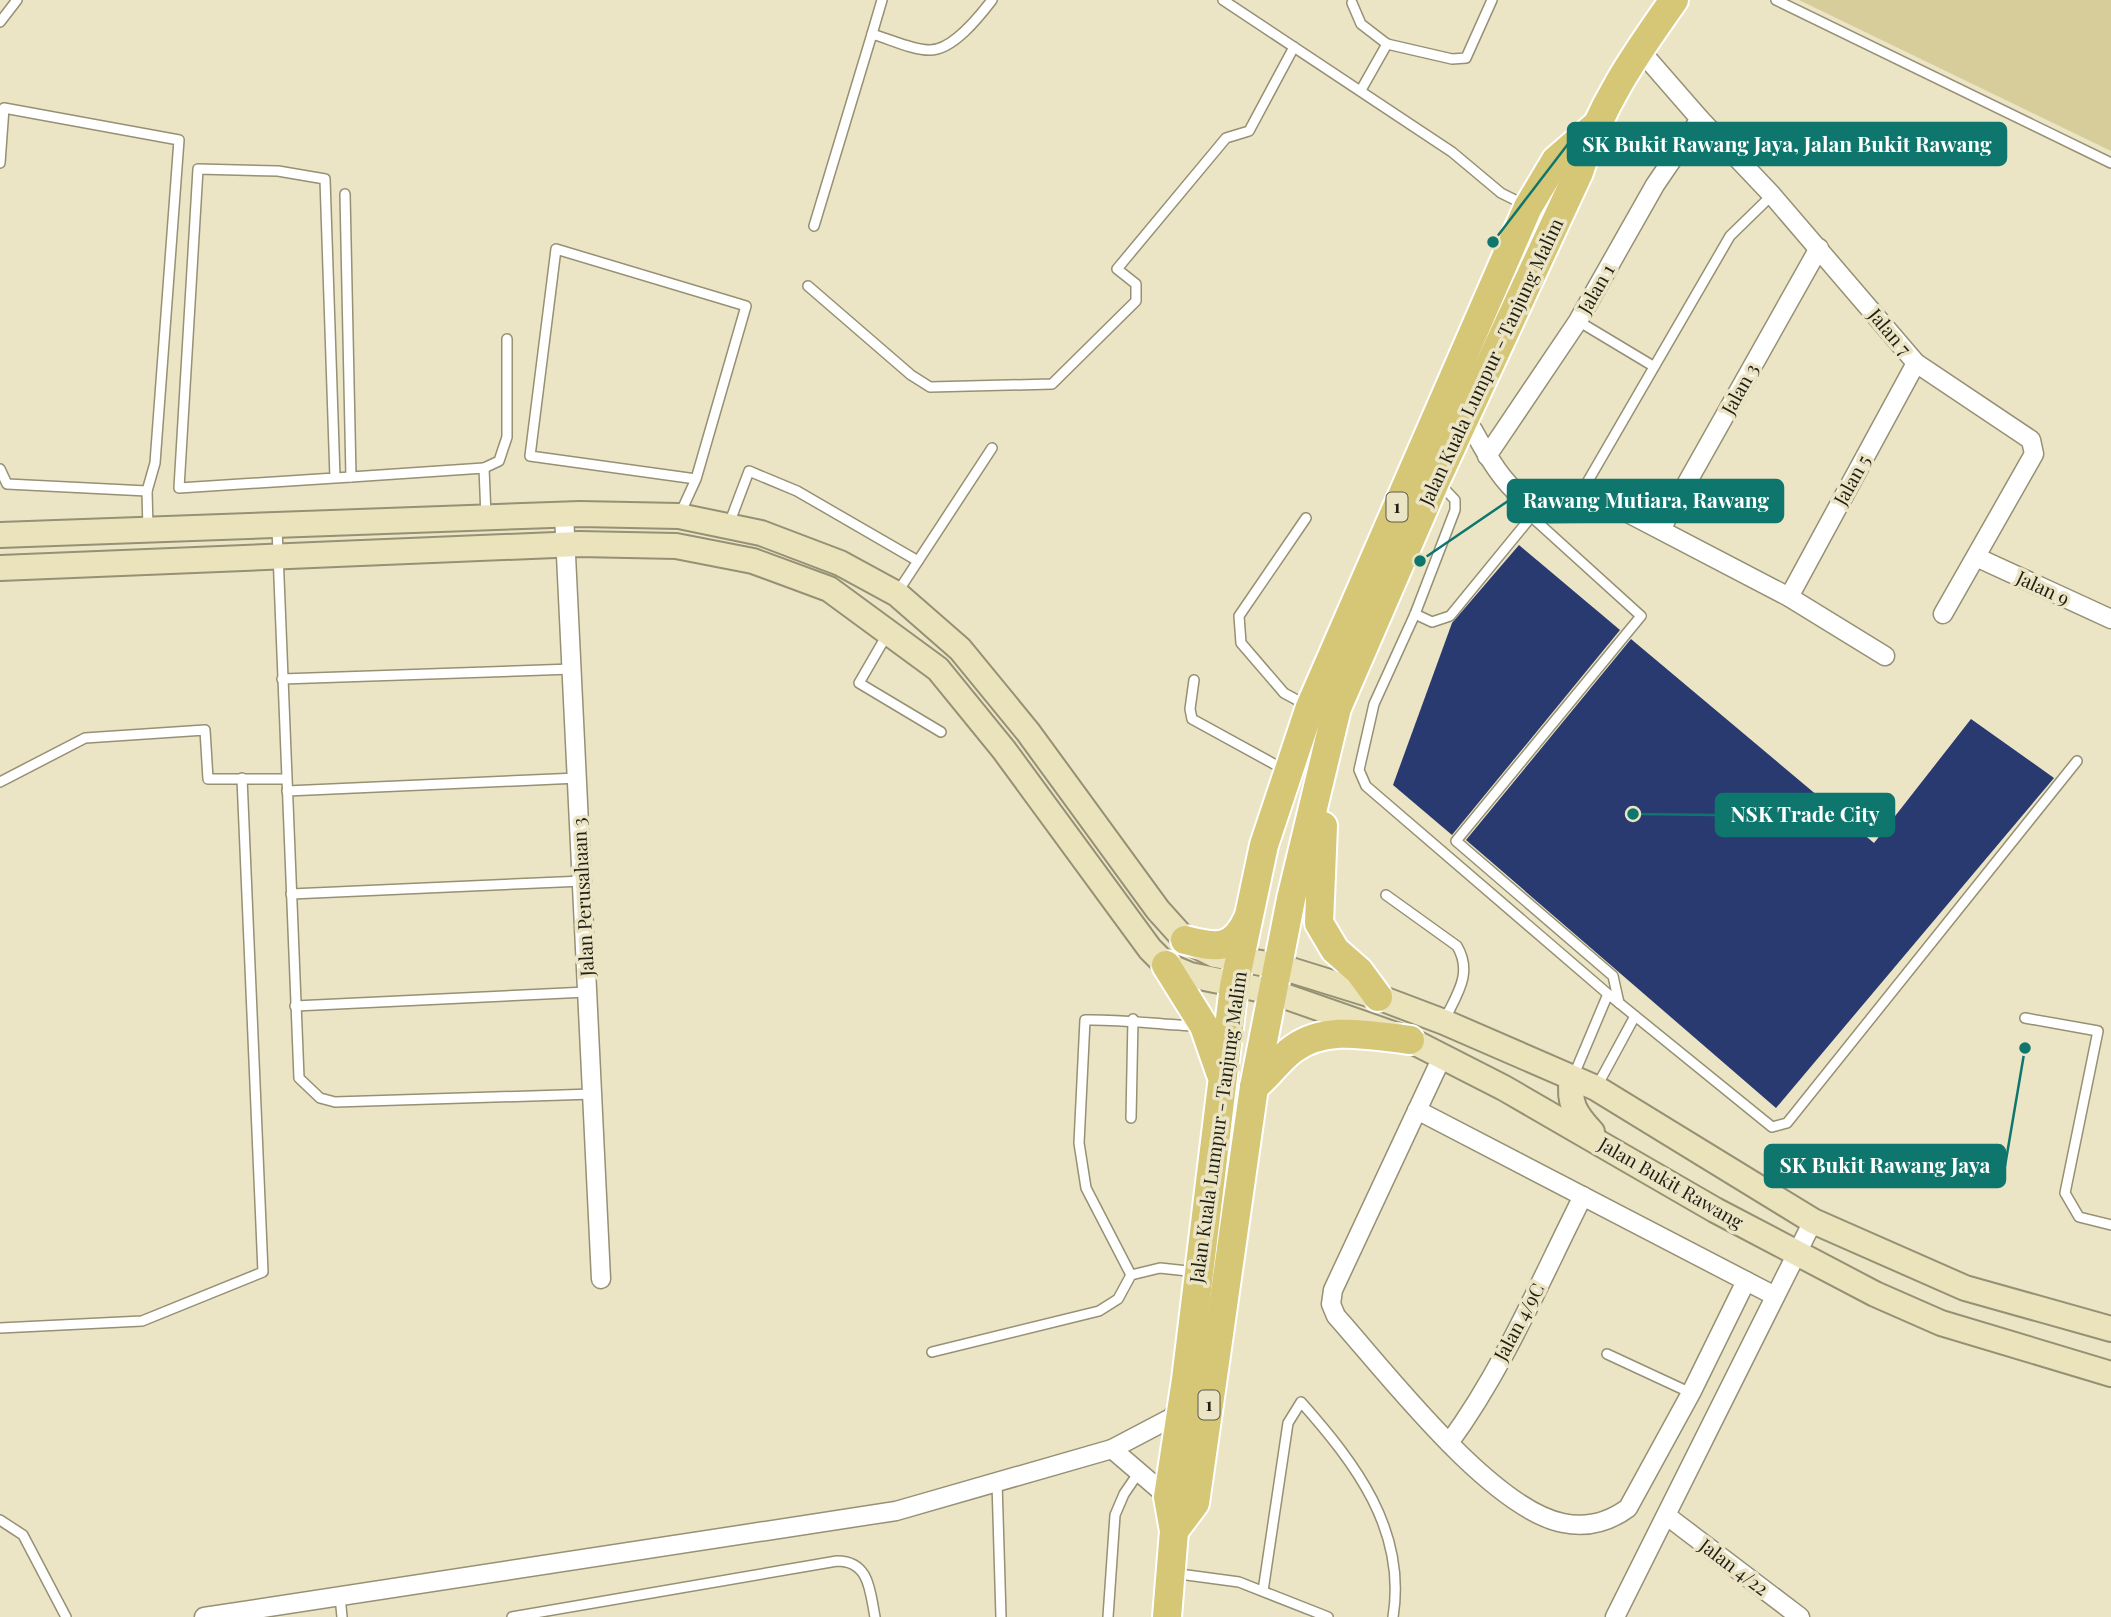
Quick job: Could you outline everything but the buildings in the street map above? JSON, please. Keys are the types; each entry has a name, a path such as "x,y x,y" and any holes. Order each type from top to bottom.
{"main road":[{"name":"Jalan Kuala Lumpur - Tanjung Malim","path":"1167,1617 1174,1531 1168,1497 1234,986 1264,845 1286,771 1324,708 1436,480 1579,172 1593,128 1640,48 1674,0"},
{"name":"Jalan Kuala Lumpur - Tanjung Malim","path":"1174,1531 1195,1503 1254,1087 1324,708 1528,207 1556,160 1593,128"},
{"path":"1324,708 1319,923 1335,950 1359,971 1378,997"},
{"path":"1185,940 1215,946 1234,941 1242,932 1251,911"},
{"path":"1166,965 1204,1026 1215,1054 1222,1089"},
{"path":"1254,1087 1294,1048 1318,1035 1353,1034 1410,1040"}],"street":[{"name":"Jalan 7","path":"1640,48 1700,120 1819,248 1916,363 2031,440 2034,454 1943,614"},
{"name":"Jalan 1","path":"1487,456 1577,321 1655,186 1700,120"},
{"name":"Jalan 3","path":"1661,529 1819,248"},
{"name":"Jalan 5","path":"1788,597 1916,363"},
{"path":"1473,430 1495,472 1537,509 1546,513 1626,512 1788,597 1885,656"},
{"path":"0,535 564,514 680,516 761,533 840,563 897,594 960,649 1002,700 1158,910 1185,940"},
{"name":"Jalan Perusahaan 3","path":"564,514 601,1279"},
{"path":"0,568 566,544 676,546 753,561 829,589 938,669 979,719 1150,949 1166,965"},
{"name":"Jalan 9","path":"1976,557 2111,619"},
{"path":"979,719 1002,700"},
{"name":"Jalan Bukit Rawang","path":"1185,940 1215,955 1241,958 1275,979 1410,1040 1600,1140 1796,1254 1941,1323 2111,1374"},
{"name":"Jalan Bukit Rawang","path":"1166,965 1234,986 1275,979 1378,997 1444,1022 1596,1088 1813,1221 1965,1288 2111,1329"},
{"path":"1442,1057 1333,1290 1331,1304 1336,1316 1449,1443 1508,1496 1561,1523 1586,1524 1613,1519 1628,1508 1746,1281"},
{"path":"1572,1078 1569,1099 1576,1115 1600,1140"},
{"path":"1417,1111 1775,1296"},
{"name":"Jalan 4/9C","path":"1449,1443 1469,1416 1583,1196"},
{"path":"1615,1617 1813,1221"},
{"path":"211,1616 896,1511 1112,1449 1171,1418 1181,1405"},
{"path":"1112,1449 1168,1497"},
{"name":"Jalan 4/22","path":"1667,1516 1800,1617"}],"lane":[{"path":"0,22 17,0"},
{"path":"814,226 882,0"},
{"path":"872,34 928,50 943,48 980,16 992,0"},
{"path":"1223,0 1361,90 1452,152 1502,193 1528,207"},
{"path":"1352,3 1361,23 1387,44 1452,59 1466,58 1492,0"},
{"path":"1776,0 2111,163"},
{"path":"1361,90 1387,44"},
{"path":"808,286 911,375 930,387 1052,384 1136,301 1136,284 1117,269 1226,138 1249,131 1294,47"},
{"path":"0,163 4,108 179,139 156,450 147,491 148,529"},
{"path":"335,478 325,179 278,171 198,169 179,488 351,477 484,468 499,461 507,437 507,340"},
{"path":"345,194 351,477"},
{"path":"1570,512 1730,236 1772,195"},
{"path":"680,516 696,479 746,306 556,249 530,456 696,479"},
{"path":"1512,316 1503,360 1473,430 1474,448 1503,491 1641,616 1455,841 1613,976 1619,1003"},
{"path":"1577,321 1653,366"},
{"path":"897,594 992,448"},
{"path":"484,468 486,517"},
{"path":"0,469 7,484 147,491"},
{"path":"728,526 749,471 797,491 918,561"},
{"path":"1436,480 1452,495 1456,505 1415,614 1374,704 1359,770 1366,786 1608,994 1768,1125 1783,1126 2077,761"},
{"path":"1415,614 1432,622 1450,616 1531,517"},
{"path":"1306,518 1239,616 1241,643 1284,693 1324,708"},
{"path":"277,524 299,1078 320,1098 335,1102 593,1094"},
{"path":"889,632 859,683 941,732"},
{"path":"282,678 572,669"},
{"path":"1194,680 1190,709 1192,719 1286,771"},
{"path":"0,782 85,738 205,730 208,779 286,779"},
{"path":"0,1328 142,1321 263,1272 242,778"},
{"path":"287,791 578,778"},
{"path":"291,894 583,881"},
{"path":"1386,895 1457,946 1462,954 1465,978 1444,1022"},
{"path":"295,1006 588,992"},
{"path":"1572,1078 1608,994"},
{"path":"1596,1088 1635,1016"},
{"path":"2025,1018 2098,1031 2065,1193 2079,1217 2111,1225"},
{"path":"1132,1118 1133,1019"},
{"path":"1131,1275 1086,1188 1079,1143 1085,1020 1133,1019 1160,1025 1204,1026"},
{"path":"932,1352 1099,1311 1118,1299 1131,1275 1160,1268 1198,1273"},
{"path":"1607,1354 1690,1393"},
{"path":"1263,1591 1288,1423 1301,1402 1341,1447 1369,1488 1384,1521 1397,1591 1393,1617"},
{"path":"1108,1617 1115,1515 1124,1494 1139,1472"},
{"path":"997,1482 1001,1617"},
{"path":"0,1520 23,1535 66,1617"},
{"path":"512,1617 845,1561 860,1568 865,1574 875,1617"},
{"path":"1169,1573 1239,1582 1328,1617"},
{"path":"340,1596 342,1617"}],"shaded area":[{"path":"1799,0 2111,0 2111,151"}],"place":[{"name":"SK Bukit Rawang Jaya, Jalan Bukit Rawang","path":"1493,242"},
{"name":"Rawang Mutiara, Rawang","path":"1420,561"},
{"name":"NSK Trade City","path":"1633,814"},
{"name":"SK Bukit Rawang Jaya","path":"2025,1048"}]}
